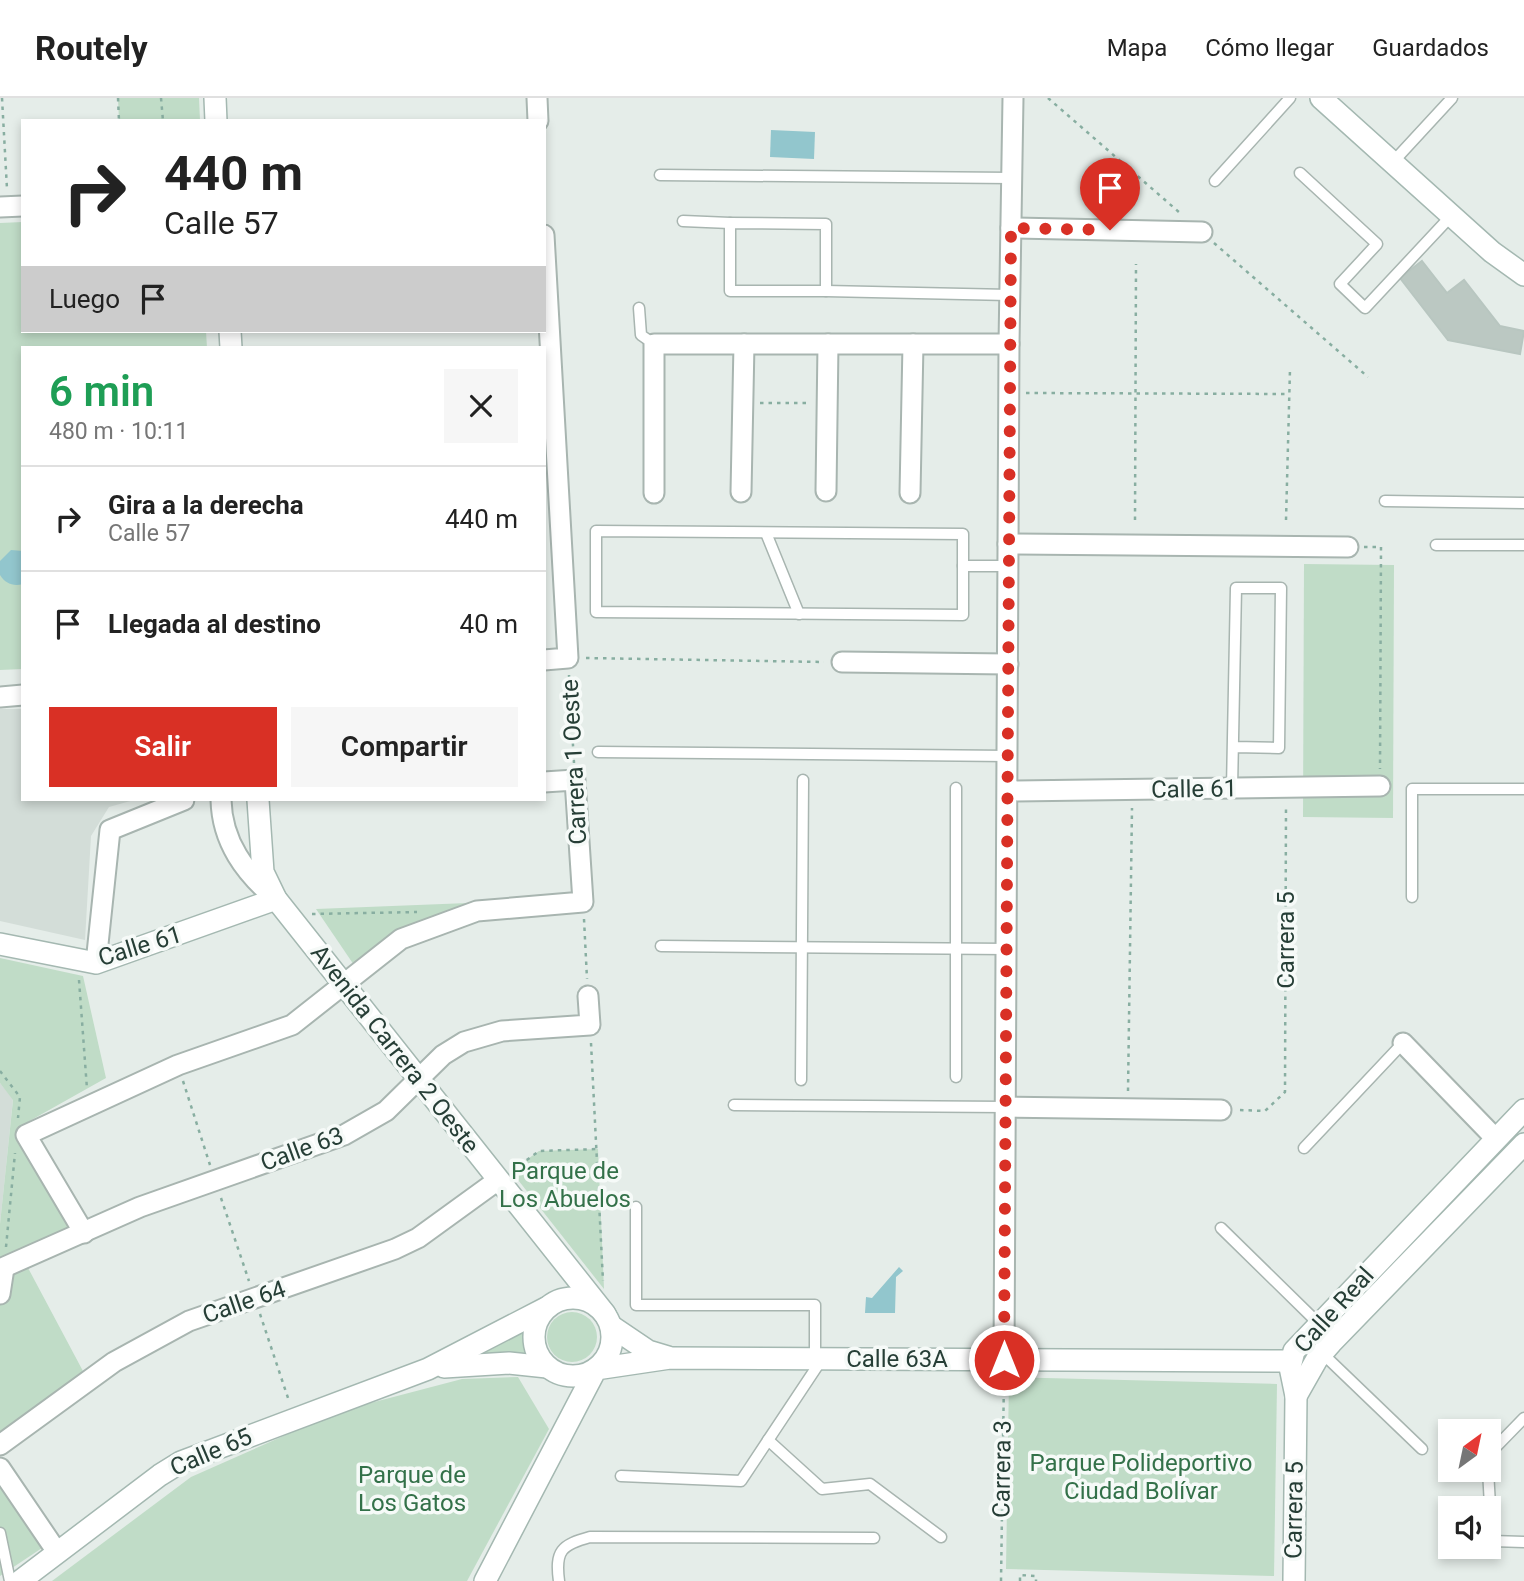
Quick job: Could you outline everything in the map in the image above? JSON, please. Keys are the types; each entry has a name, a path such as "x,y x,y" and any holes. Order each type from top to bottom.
{"street":[{"path":"215,98 216,119"},
{"path":"537,98 538,119"},
{"path":"1004,1360 1009,295 1013,98"},
{"path":"1321,98 1492,252 1524,275"},
{"path":"1011,228 1202,232"},
{"name":"Carrera 1 Oeste","path":"546,293 553,537 568,658"},
{"path":"654,493 654,344 1009,344"},
{"path":"741,492 744,344"},
{"path":"826,491 828,344"},
{"path":"910,492 913,344"},
{"path":"1008,544 1348,547"},
{"path":"546,660 568,658"},
{"path":"842,662 1008,664"},
{"path":"0,697 21,695"},
{"path":"546,782 575,780"},
{"name":"Carrera 1 Oeste","path":"575,780 583,902"},
{"name":"Calle 61","path":"1007,791 1380,786"},
{"path":"87,961 110,830 182,801"},
{"name":"Avenida Carrera 2 Oeste","path":"221,801 228,836 239,861 255,882 282,907 419,1080 505,1175 566,1266 608,1320"},
{"name":"Avenida Carrera 2 Oeste","path":"258,801 262,872 282,907"},
{"path":"84,1233 21,1131 88,1106 178,1065 292,1025 394,943 477,911 583,902"},
{"name":"Calle 61","path":"0,944 87,961 282,907"},
{"path":"588,996 590,1025"},
{"name":"Calle 63","path":"2,1268 140,1207 344,1135 386,1111 443,1055 464,1042 484,1034 519,1029 590,1025"},
{"path":"1403,1044 1496,1139"},
{"path":"1006,1107 1221,1110"},
{"name":"Calle Real","path":"1296,1396 1291,1362 1297,1346 1524,1110"},
{"name":"Calle Real","path":"1296,1396 1322,1353 1524,1144"},
{"name":"Calle 64","path":"0,1445 147,1342 200,1317 395,1249 418,1238 505,1175"},
{"path":"564,1432 566,1398 553,1371 534,1344 534,1331 551,1305 566,1266"},
{"path":"0,1294 2,1268"},
{"path":"485,1580 596,1369 610,1350 608,1320 583,1299 551,1305"},
{"name":"Calle 65","path":"20,1581 181,1462 428,1369 551,1305"},
{"name":"Calle 63A","path":"608,1320 648,1351 670,1358"},
{"name":"Calle 63A","path":"596,1369 670,1358 1291,1362"},
{"name":"Calle 65","path":"428,1369 509,1363 553,1371"},
{"path":"553,1371 584,1375 596,1369"},
{"name":"Carrera 5","path":"1294,1581 1296,1396"},
{"path":"0,1468 57,1552"}],"lane":[{"path":"1215,181 1290,98"},
{"path":"1393,163 1452,98"},
{"path":"1300,173 1377,244 1340,284 1366,308 1451,216"},
{"path":"660,175 1012,178"},
{"path":"683,221 826,224 826,291"},
{"path":"730,223 730,290 1009,295"},
{"path":"639,308 641,335 654,344"},
{"path":"1385,501 1524,503"},
{"path":"596,531 766,533 963,534 963,615 596,612 596,531"},
{"path":"766,533 799,614"},
{"path":"1436,545 1524,545"},
{"path":"963,566 1008,566"},
{"path":"1233,788 1236,587 1281,588 1279,748 1234,747"},
{"path":"598,752 1008,756"},
{"path":"801,1080 803,780"},
{"path":"956,788 956,1077"},
{"path":"1412,897 1412,789 1524,789"},
{"path":"662,946 1007,949"},
{"path":"1304,1148 1403,1044"},
{"path":"734,1105 1006,1107"},
{"path":"621,1476 741,1481 818,1359 815,1306 636,1305 636,1207"},
{"path":"1221,1228 1318,1323"},
{"path":"1322,1353 1422,1449"},
{"path":"1502,1441 1524,1418"},
{"path":"768,1440 821,1489 870,1484 941,1537"},
{"path":"1489,1482 1492,1541 1520,1542 1524,1534"},
{"path":"0,1533 10,1581"},
{"path":"559,1581 556,1562 561,1551 573,1542 590,1537 874,1538"}],"path":[{"path":"2,98 6,206"},
{"path":"118,98 119,119"},
{"path":"161,98 163,119"},
{"path":"1135,520 1136,264"},
{"path":"1286,520 1290,369"},
{"path":"1009,393 1289,394"},
{"path":"743,403 827,403"},
{"path":"1348,547 1381,547 1380,786"},
{"path":"568,658 842,662"},
{"name":"Carrera 1 Oeste","path":"568,658 575,780"},
{"name":"Carrera 5","path":"1221,1110 1265,1111 1285,1092 1287,787"},
{"path":"1128,1109 1132,789"},
{"path":"583,902 588,996"},
{"path":"282,907 423,912"},
{"path":"87,961 88,1106"},
{"path":"590,1025 604,1289"},
{"path":"178,1065 295,1418"},
{"path":"0,1071 20,1097 21,1131"},
{"path":"505,1175 539,1151 598,1149"},
{"path":"2,1268 15,1153"},
{"name":"Carrera 3","path":"1001,1581 1004,1360"},
{"path":"1020,1581 1020,1575 1036,1576 1036,1581"}],"shaded area":[{"path":"0,709 21,709 21,801 130,801 109,807 91,836 85,940 0,921"},
{"path":"0,1083 13,1099 0,1224"}],"green space":[{"path":"118,98 199,98 200,119 119,119"},
{"path":"21,222 21,333 206,333 207,346 21,346 21,669 0,670 0,223"},
{"path":"1304,564 1394,565 1393,818 1303,817"},
{"path":"468,903 356,968 316,909"},
{"path":"0,958 83,976 106,1078 17,1128 16,1140 71,1229 19,1251 84,1373 0,1433 0,1224 13,1100 0,1083"},
{"name":"Parque de Los Abuelos","path":"598,1149 604,1289 511,1171 539,1151"},
{"path":"572,1312 590,1319 597,1337 590,1355 572,1362 554,1355 547,1337 554,1319"},
{"path":"523,1332 530,1355 474,1355"},
{"name":"Parque de Los Gatos","path":"518,1377 549,1429 467,1581 52,1581 191,1477 340,1411 462,1379"},
{"name":"Parque Polideportivo Ciudad Bolívar","path":"1009,1377 1277,1384 1274,1576 1006,1569"},
{"path":"0,1484 42,1548 0,1576"}],"water":[{"path":"771,130 815,132 814,159 770,157"},
{"path":"11,550 21,551 21,584 10,584 4,580 0,575 0,561"},
{"path":"899,1267 903,1271 896,1277 895,1313 865,1313 866,1297 872,1298"}],"building":[{"path":"1422,261 1447,293 1464,280 1500,326 1524,331 1520,354 1448,340 1400,278"}],"route":[{"path":"1004,1360 1011,228 1110,230"}]}
